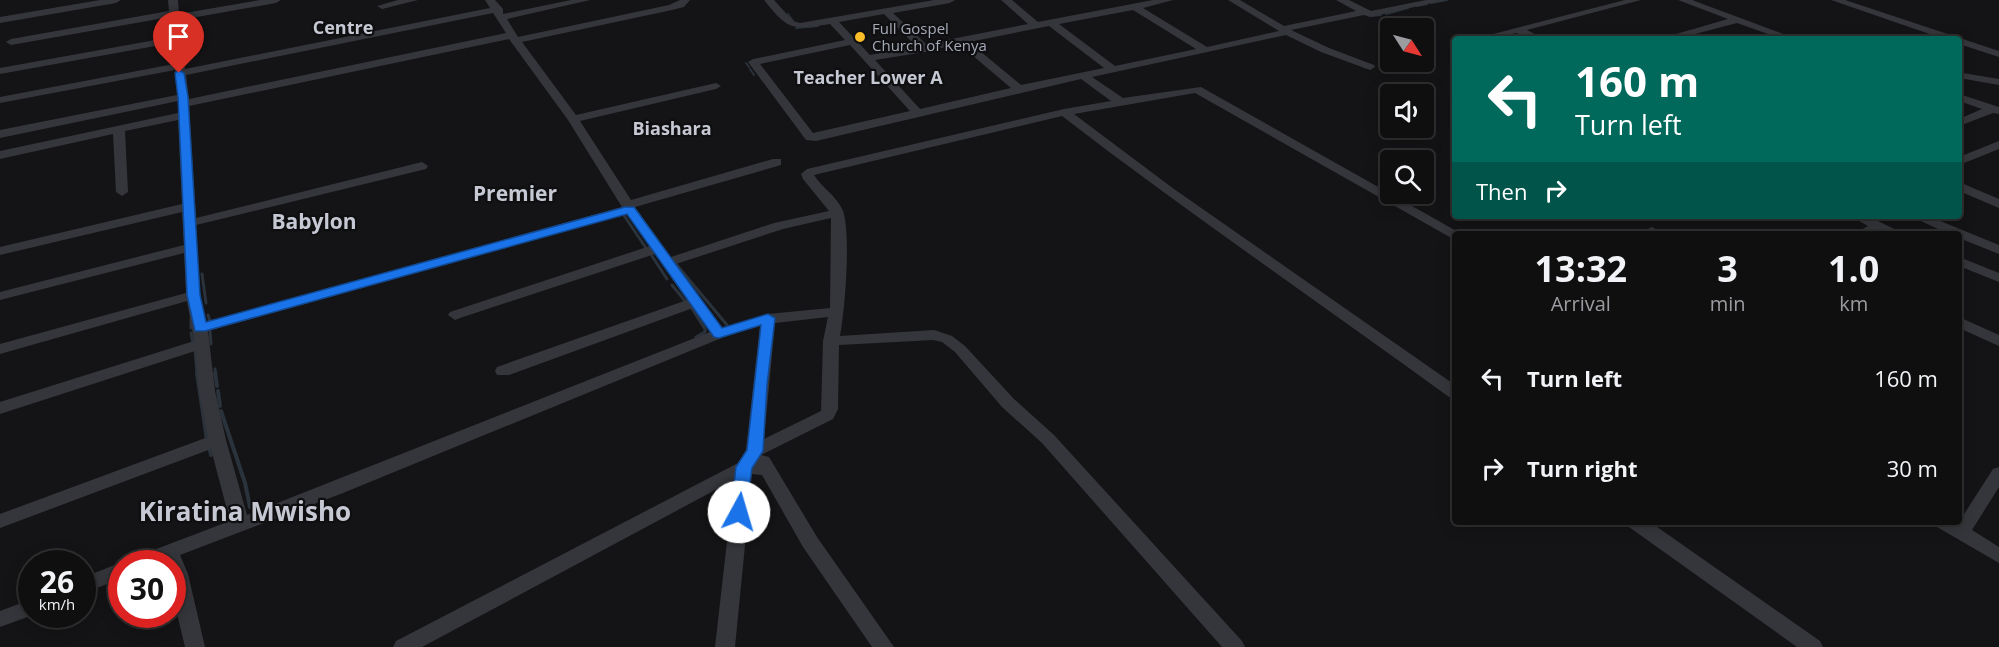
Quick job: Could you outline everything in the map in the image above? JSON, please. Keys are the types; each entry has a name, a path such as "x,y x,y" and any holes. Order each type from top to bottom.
{"street":[{"path":"0,20 116,0"},
{"path":"11,42 174,10 276,0"},
{"path":"382,6 413,0"},
{"path":"0,100 497,9 585,0"},
{"path":"0,134 183,105 669,8 681,5 685,0"},
{"path":"769,0 783,17 794,25 833,21 924,2 950,0"},
{"path":"1006,0 1037,27"},
{"path":"869,58 1137,8 1168,0"},
{"path":"1233,0 1284,30 1325,50 1370,67"},
{"path":"1341,0 1363,12 1375,14 1440,0"},
{"path":"1492,36 1636,0"},
{"path":"1683,0 1783,36"},
{"path":"1836,0 1945,36"},
{"path":"1137,8 1206,51"},
{"path":"497,9 514,38 573,119 628,207 719,334"},
{"path":"174,10 183,105 193,295 217,440 241,526"},
{"path":"886,11 925,49"},
{"path":"852,42 758,60 753,63 810,137 1019,89 1280,35 1284,30 1363,12"},
{"path":"1675,36 1736,20"},
{"path":"833,21 918,113"},
{"path":"1052,24 1113,70"},
{"path":"1518,30 1532,36"},
{"path":"0,71 177,39"},
{"path":"962,41 1019,89"},
{"path":"1962,42 1999,54"},
{"path":"1085,76 1119,101"},
{"path":"1963,76 1999,82"},
{"path":"573,119 716,86"},
{"path":"403,647 744,467 757,451 827,415 831,403 831,341 837,312 839,239 837,213 832,202 809,179 807,174 1064,112 1197,89 1452,234"},
{"path":"1962,98 1996,110"},
{"path":"0,154 119,129 183,105"},
{"path":"1962,122 1996,110"},
{"path":"1064,112 1169,192 1316,293 1452,391"},
{"path":"119,129 122,192"},
{"path":"1962,160 1999,145"},
{"path":"200,328 628,207 777,162"},
{"path":"190,223 422,166"},
{"path":"1962,187 1999,204"},
{"path":"0,251 189,206"},
{"path":"668,262 779,226 837,213"},
{"path":"1864,219 1891,231"},
{"path":"1924,219 1953,231"},
{"path":"1868,231 1879,226"},
{"path":"1962,235 1999,250 1979,270"},
{"path":"0,296 191,247"},
{"path":"455,315 658,249"},
{"path":"1962,262 1999,278"},
{"path":"0,349 193,295"},
{"path":"503,371 696,302"},
{"path":"172,550 241,526 719,334 768,318 837,312"},
{"path":"768,318 760,385 757,451 810,542 884,647"},
{"path":"1962,323 1999,341"},
{"path":"831,341 934,335 947,339 960,349 1008,402 1048,439 1234,647"},
{"path":"0,408 201,344"},
{"path":"0,521 217,440"},
{"path":"744,467 766,469"},
{"path":"725,647 744,467"},
{"path":"1961,532 1999,473"},
{"path":"1640,525 1813,647"},
{"path":"1949,525 1999,556"},
{"path":"186,608 195,647"},
{"path":"0,620 18,613"}],"waterway":[{"path":"1431,3 1447,0"},
{"path":"1417,6 1427,4"},
{"path":"1386,14 1408,8"},
{"path":"788,14 793,21"},
{"path":"1371,16 1381,15"},
{"path":"796,28 818,26"},
{"path":"746,63 749,67"},
{"path":"750,69 754,75"},
{"path":"623,214 646,248"},
{"path":"652,256 667,279"},
{"path":"676,264 727,325"},
{"path":"202,274 206,303"},
{"path":"672,285 685,301"},
{"path":"691,307 705,329 705,332 696,337"},
{"path":"208,315 210,321"},
{"path":"191,319 191,328"},
{"path":"210,331 211,344"},
{"path":"191,333 193,343"},
{"path":"195,350 197,374"},
{"path":"215,369 216,374"},
{"path":"197,373 207,440"},
{"path":"215,373 217,386"},
{"path":"218,391 220,406"},
{"path":"221,411 245,483 250,507"},
{"path":"209,446 211,455"}],"place":[{"name":"Full Gospel Church of Kenya","path":"860,37"}],"district":[{"name":"Centre","path":"343,27"},
{"name":"Teacher Lower A","path":"868,77"},
{"name":"Biashara","path":"672,128"},
{"name":"Premier","path":"515,193"},
{"name":"Babylon","path":"314,221"},
{"name":"Kiratina Mwisho","path":"245,511"}],"route":[{"path":"179,73 183,97 193,295 200,328 630,210 719,334 768,318 755,451 744,467 739,512"}]}
